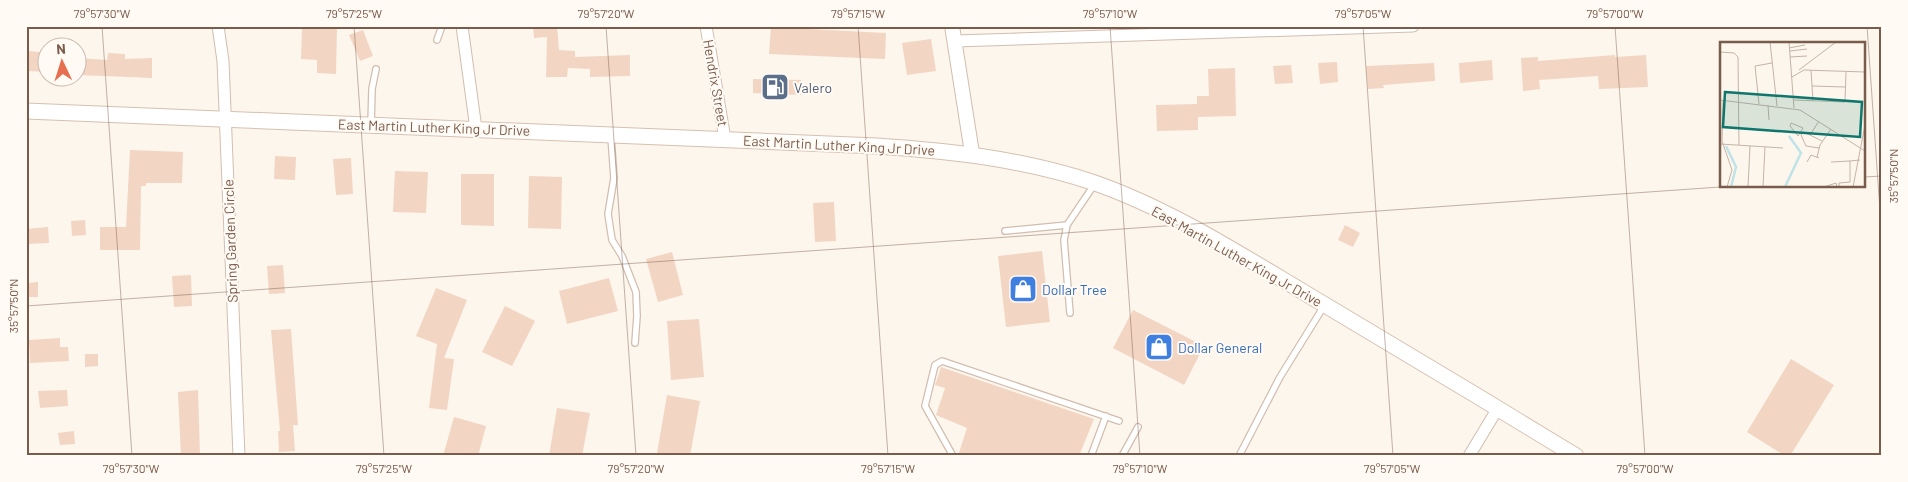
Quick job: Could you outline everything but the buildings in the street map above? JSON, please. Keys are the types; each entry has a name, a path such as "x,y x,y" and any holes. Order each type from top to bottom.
{"main road":[{"name":"East Martin Luther King Jr Drive","path":"26,111 725,139 972,153 1095,183 1185,224 1325,305 1576,456"}],"street":[{"name":"Spring Garden Circle","path":"218,26 223,61 239,456"},
{"path":"462,26 476,129"},
{"name":"Hendrix Street","path":"706,26 725,139"},
{"path":"952,26 972,153"},
{"path":"955,41 1218,29 1414,26"},
{"path":"1469,456 1498,408"}],"lane":[{"path":"437,40 442,26"},
{"path":"371,125 372,89 376,69"},
{"path":"611,134 614,178 608,214 612,240 622,256 636,292 635,343"},
{"path":"1070,313 1064,240 1067,225 1095,183"},
{"path":"1005,231 1067,225"},
{"path":"1239,456 1280,378 1325,305"},
{"path":"953,456 925,406 936,365 942,361 1119,421"},
{"path":"1091,456 1106,416"},
{"path":"1122,456 1138,427"}],"place":[{"name":"Valero","path":"775,87"},
{"name":"Dollar Tree","path":"1023,289"},
{"name":"Dollar General","path":"1159,347"}]}
